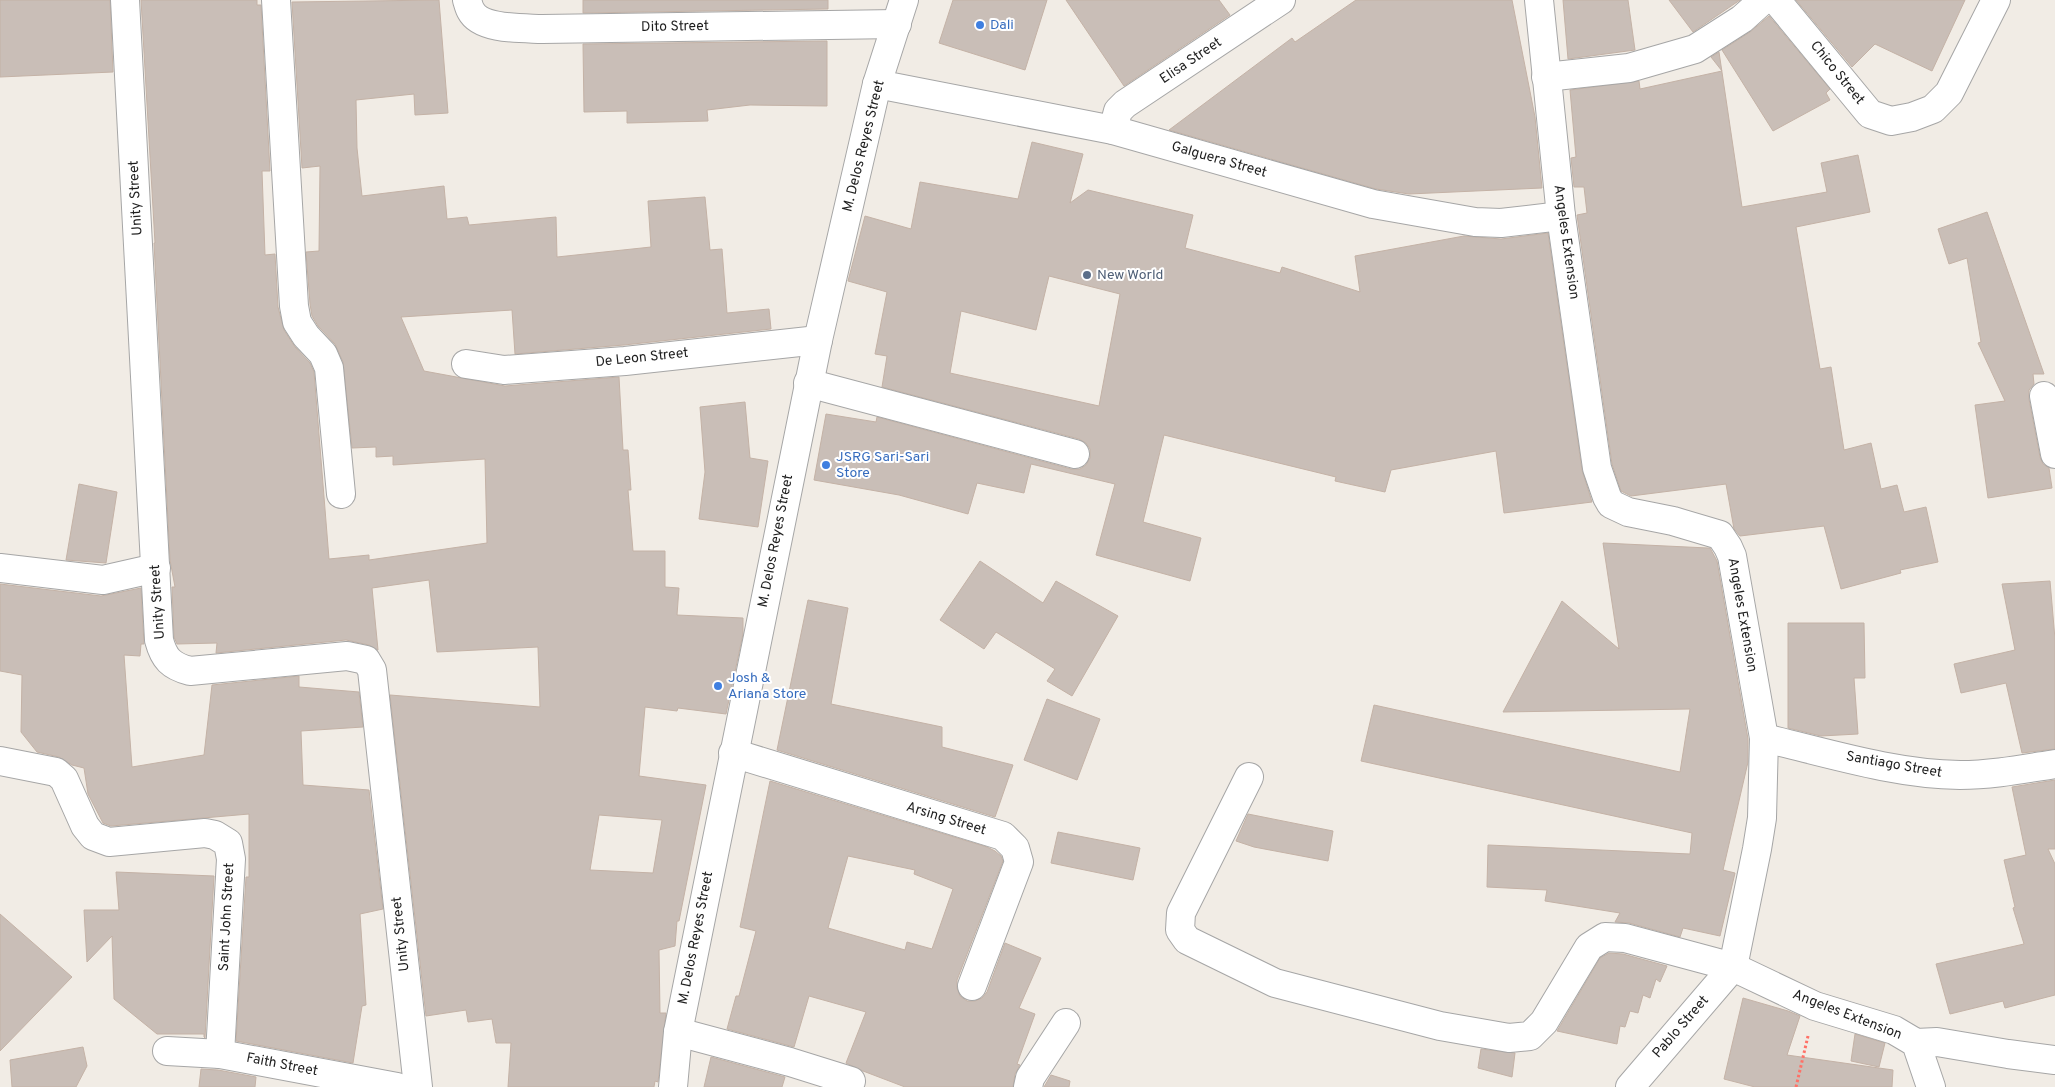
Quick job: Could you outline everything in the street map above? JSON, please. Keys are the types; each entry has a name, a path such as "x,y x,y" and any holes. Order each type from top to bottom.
{"street":[{"name":"Unity Street","path":"125,0 159,640 163,654 176,668 190,672 347,656 366,660 372,670 418,1087"},
{"path":"276,0 294,306 297,322 306,336 324,354 329,368 342,494"},
{"name":"Dito Street","path":"467,0 471,12 479,20 492,25 513,28 900,12"},
{"name":"Elisa Street","path":"1113,130 1118,111 1125,104 1281,0"},
{"path":"1539,0 1546,77 1629,68 1695,49 1742,19 1763,0"},
{"name":"Chico Street","path":"1776,0 1870,114 1891,121 1912,117 1932,109 1949,93 1996,0"},
{"name":"M. Delos Reyes Street","path":"673,1087 678,1032 808,383 877,84 900,12"},
{"name":"Angeles Extension","path":"1546,77 1561,216 1597,468 1607,498 1611,504 1628,512 1673,521 1720,535 1732,556 1764,738 1762,818 1733,967 1814,1006 1894,1030 1916,1043 1931,1087"},
{"name":"Galguera Street","path":"877,84 1113,130 1373,204 1484,222 1501,223 1561,216"},
{"name":"De Leon Street","path":"466,364 504,370 625,361 818,340"},
{"path":"808,383 1075,454"},
{"path":"2044,396 2055,454"},
{"path":"0,568 102,580 156,568"},
{"name":"Santiago Street","path":"1764,738 1888,767 1929,773 1992,774 2055,764"},
{"name":"Arsing Street","path":"733,754 1004,836 1015,848 1020,862 972,986"},
{"name":"Saint John Street","path":"0,761 56,772 64,779 85,826 93,836 109,842 205,834 216,835 228,842 231,859 220,1054"},
{"path":"1249,777 1181,913 1180,930 1187,940 1275,983 1440,1026 1509,1038 1530,1036 1544,1022 1589,947 1605,937 1625,938 1733,967"},
{"name":"Pablo Street","path":"1630,1087 1733,967"},
{"path":"1028,1087 1030,1078 1066,1023"},
{"path":"678,1032 790,1062 851,1081"},
{"path":"1916,1043 1937,1042 2055,1060"},
{"name":"Faith Street","path":"167,1051 220,1054 397,1087"}],"path":[{"path":"1796,1087 1814,1006"}],"building":[{"path":"0,0 110,0 113,72 0,77"},
{"path":"141,0 257,0 257,5 261,5 270,171 262,171 265,255 275,254 278,307 284,330 295,347 310,363 314,372 329,559 369,555 369,560 487,543 485,459 393,465 393,456 376,457 376,447 352,448 343,362 335,344 318,326 312,316 310,304 306,252 319,251 320,166 302,168 292,2 439,0 448,113 415,115 414,94 356,100 357,148 362,196 444,186 447,219 467,217 469,225 556,217 557,257 651,247 648,201 705,197 710,250 722,249 727,313 769,309 771,329 624,345 515,354 512,310 401,317 424,371 505,386 619,377 623,450 628,450 631,490 628,490 633,551 665,551 665,587 679,588 677,615 743,618 743,634 726,714 678,708 677,711 645,707 639,776 706,785 679,921 677,921 675,946 659,950 660,1013 666,1013 658,1082 655,1081 654,1087 508,1087 511,1043 496,1043 492,1019 468,1022 466,1010 426,1016 390,695 540,707 538,647 437,652 429,580 372,588 378,650 369,645 346,640 216,653 217,643 177,644 174,637 172,587 175,587 170,560","holes":["599,815 662,820 653,873 590,870"]},
{"path":"583,0 828,0 828,9 583,13"},
{"path":"953,0 1047,0 1025,70 939,43"},
{"path":"1066,0 1219,0 1230,15 1124,86"},
{"path":"1356,0 1512,0 1535,117 1542,188 1409,194 1376,189 1169,130 1292,38 1295,42"},
{"path":"1563,0 1628,0 1635,50 1568,59"},
{"path":"1669,0 1740,0 1693,32"},
{"path":"1796,0 1965,0 1932,71 1875,44 1852,67"},
{"path":"1769,16 1830,89 1826,93 1830,100 1773,131 1722,50 1750,32"},
{"path":"827,41 827,106 750,105 707,110 708,121 627,123 627,111 584,112 583,44"},
{"path":"1719,52 1722,71 1711,57"},
{"path":"1722,71 1742,207 1827,192 1821,163 1858,155 1870,212 1796,227 1820,369 1831,367 1844,450 1871,443 1881,489 1897,485 1904,512 1926,507 1938,562 1900,570 1901,573 1841,589 1824,526 1740,536 1734,529 1726,484 1631,496 1621,491 1612,464 1577,215 1587,213 1584,187 1574,187 1571,158 1576,157 1570,90 1639,81 1640,89"},
{"path":"1032,142 1083,154 1070,203 1088,190 1193,215 1185,248 1280,273 1282,267 1360,292 1355,256 1464,236 1501,239 1548,233 1582,470 1592,502 1504,513 1496,451 1391,470 1385,492 1335,481 1336,477 1164,435 1143,522 1201,538 1190,581 1096,555 1115,484 1031,464 1024,493 977,483 968,514 899,495 814,480 826,414 876,422 877,417 1071,469 1080,469 1086,465 1090,458 1090,449 1086,443 1079,439 882,387 887,356 875,354 887,292 848,281 865,216 911,229 920,182 1018,199","holes":["1049,276 1120,294 1099,406 950,373 961,311 1036,330"]},
{"path":"1987,212 2044,374 2033,374 2034,384 2029,390 2029,399 2040,457 2043,464 2049,468 2052,488 1988,498 1975,405 2005,401 1978,343 1981,342 1967,258 1949,264 1938,229"},
{"path":"745,402 750,458 768,461 758,527 699,519 705,472 700,407"},
{"path":"79,484 117,492 106,563 66,560"},
{"path":"1603,543 1710,548 1717,561 1748,739 1748,762 1723,870 1735,873 1720,936 1683,928 1680,937 1629,923 1615,922 1620,913 1545,901 1547,890 1487,887 1488,845 1690,854 1692,833 1361,761 1374,705 1680,772 1690,709 1503,712 1562,601 1619,649"},
{"path":"980,561 1043,603 1056,581 1118,616 1072,696 1047,681 1055,669 996,632 984,649 940,620"},
{"path":"2050,581 2055,639 2055,749 2022,753 2006,683 1961,693 1954,664 2015,650 2002,584"},
{"path":"0,584 101,596 141,588 144,644 141,644 140,656 124,655 132,767 204,755 212,685 299,676 299,687 359,692 363,727 301,731 303,785 369,790 383,909 360,914 366,1005 362,1006 353,1063 236,1041 246,877 249,877 249,814 111,826 103,823 88,794 84,768 72,765 59,757 37,752 21,732 22,675 0,671"},
{"path":"808,600 848,608 831,704 942,727 942,747 1013,765 995,817 777,750"},
{"path":"1788,623 1864,623 1865,678 1854,678 1858,734 1821,736 1788,728"},
{"path":"1047,699 1100,719 1077,780 1024,760"},
{"path":"2055,780 2055,849 2048,849 2055,864 2055,995 2005,1008 2003,1001 1950,1014 1936,964 2024,944 2013,908 2015,907 2004,860 2026,855 2012,787"},
{"path":"770,781 995,851 1001,856 1003,861 957,980 957,988 960,996 967,1001 975,1001 982,998 987,992 1005,943 1041,958 1019,1008 1035,1014 1017,1064 1020,1065 1015,1074 1013,1087 905,1087 863,1071 846,1063 866,1012 809,996 794,1047 727,1029 736,996 739,996 756,931 740,927","holes":["848,856 915,870 914,874 953,889 932,949 907,942 905,950 828,928"]},
{"path":"1248,814 1333,831 1328,861 1254,847 1236,841"},
{"path":"1058,832 1140,848 1133,880 1051,863"},
{"path":"116,872 214,876 205,1038 204,1034 157,1034 114,999 112,936 87,962 84,910 119,910"},
{"path":"0,914 72,977 0,1051"},
{"path":"1609,953 1623,954 1667,966 1660,982 1656,979 1650,998 1643,995 1638,1013 1630,1011 1625,1027 1620,1026 1617,1044 1557,1031 1600,958"},
{"path":"1743,998 1800,1016 1787,1055 1893,1070 1892,1087 1755,1087 1724,1079"},
{"path":"1855,1034 1885,1043 1879,1067 1851,1061"},
{"path":"83,1047 87,1066 76,1087 12,1087 10,1060"},
{"path":"1481,1049 1515,1053 1512,1077 1478,1068"},
{"path":"711,1057 785,1077 782,1087 704,1087"},
{"path":"201,1069 256,1077 255,1087 199,1087"},
{"path":"1051,1075 1070,1081 1069,1087 1044,1087"}],"place":[{"name":"Dali","path":"980,25"},
{"name":"New World","path":"1087,275"},
{"name":"JSRG Sari-Sari Store","path":"826,465"},
{"name":"Josh & Ariana Store","path":"718,686"}]}
